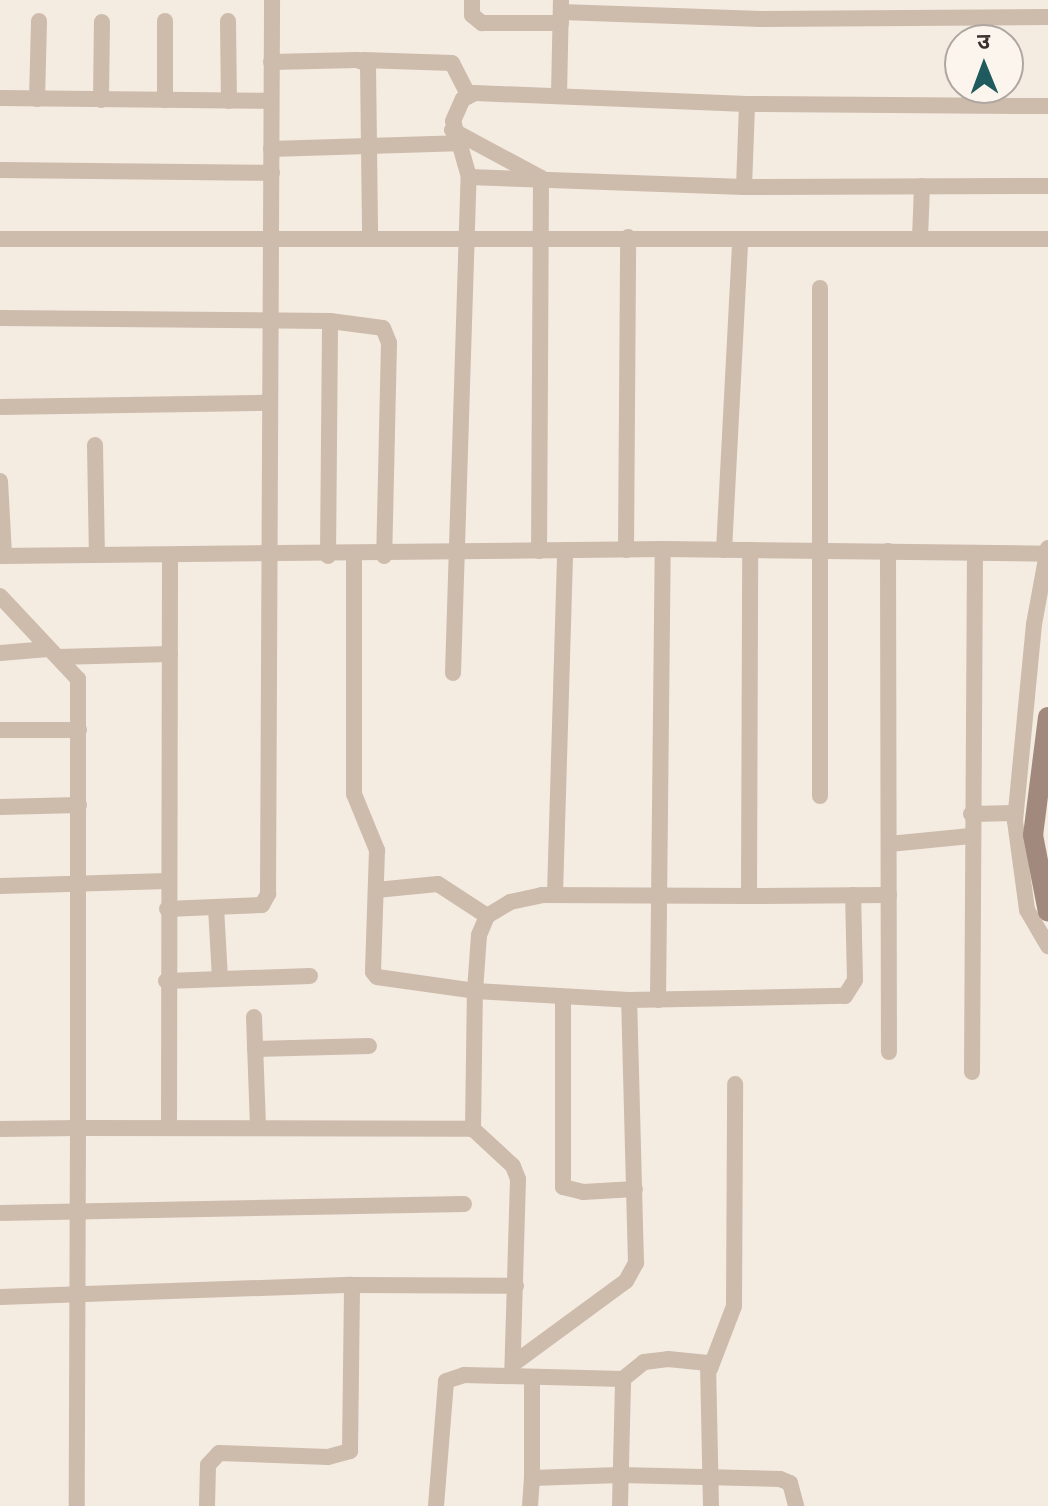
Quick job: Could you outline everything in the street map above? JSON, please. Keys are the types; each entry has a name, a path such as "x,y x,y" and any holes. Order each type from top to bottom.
{"street":[{"path":"167,909 262,905 268,894 272,0"},
{"path":"472,0 472,15 482,23 561,12 761,19 1002,8 1048,17"},
{"path":"702,0 703,18"},
{"path":"761,19 762,0"},
{"path":"559,95 561,12"},
{"path":"37,99 39,21"},
{"path":"165,21 165,100"},
{"path":"228,21 229,101"},
{"path":"101,100 102,22"},
{"path":"271,62 363,60 452,63 469,96"},
{"path":"363,60 369,72 370,236"},
{"path":"453,673 454,552 469,177 455,136 456,108 469,96 559,95 747,104 1048,106"},
{"path":"0,98 271,101"},
{"path":"744,187 747,104"},
{"path":"271,149 370,149 455,136 541,178"},
{"path":"0,170 272,173"},
{"path":"469,177 744,187 1048,186"},
{"path":"539,551 541,178"},
{"path":"920,238 922,186"},
{"path":"0,239 466,235 740,240 1048,239"},
{"path":"626,550 628,237"},
{"path":"724,550 740,240"},
{"path":"820,288 820,796"},
{"path":"0,318 375,323 383,328 389,343 384,556"},
{"path":"328,556 330,321"},
{"path":"0,407 268,403"},
{"path":"95,445 97,555"},
{"path":"0,481 2,555 384,556 663,549 1047,552 1015,813 1027,910 1048,946"},
{"path":"658,1000 663,896 663,549"},
{"path":"555,894 565,550"},
{"path":"749,896 750,550"},
{"path":"888,551 889,1052"},
{"path":"972,1072 971,814 975,553"},
{"path":"169,1128 166,981 170,555"},
{"path":"354,556 354,794 375,838 377,977 563,999 845,996 855,980 853,895"},
{"path":"0,596 78,679 81,885 77,1506"},
{"path":"0,653 170,654"},
{"path":"1048,717 1033,835 1048,912"},
{"path":"0,730 79,730"},
{"path":"0,807 79,805"},
{"path":"971,814 1015,813"},
{"path":"889,844 971,836"},
{"path":"0,886 167,881"},
{"path":"376,890 438,884 487,916"},
{"path":"473,1129 475,991 479,935 487,916 528,896 555,894 889,895"},
{"path":"216,907 220,979"},
{"path":"166,981 310,976"},
{"path":"563,999 563,1187 583,1192 635,1189"},
{"path":"513,1370 633,1273 635,1189 629,1000"},
{"path":"254,1017 258,1125"},
{"path":"255,1049 369,1046"},
{"path":"711,1506 710,1369 734,1306 735,1084"},
{"path":"0,1129 258,1125 473,1129 513,1166 518,1179 513,1370"},
{"path":"0,1213 79,1215 464,1204"},
{"path":"0,1297 352,1285 516,1286"},
{"path":"207,1506 208,1465 219,1453 328,1457 350,1451 352,1285"},
{"path":"620,1506 623,1379 634,1366 654,1359 702,1361 710,1369"},
{"path":"436,1506 446,1381 464,1375 513,1370 532,1377 623,1379"},
{"path":"530,1506 532,1377"},
{"path":"532,1478 620,1475 780,1479 790,1483 796,1506"}]}
